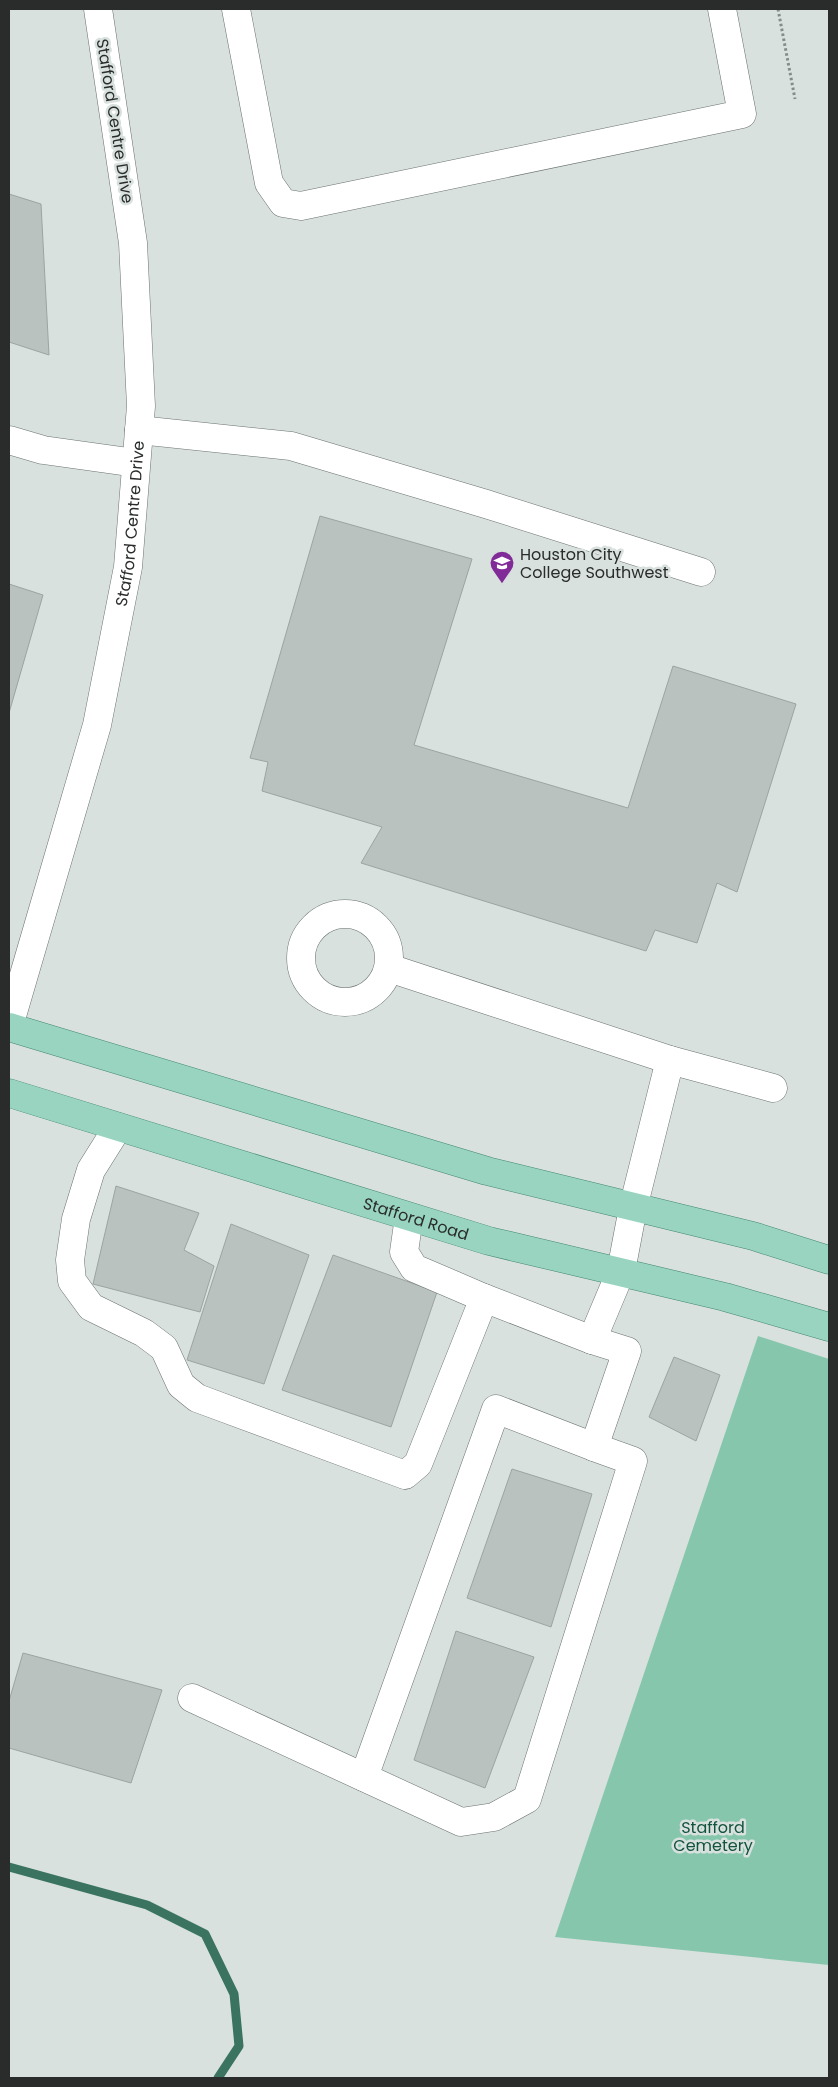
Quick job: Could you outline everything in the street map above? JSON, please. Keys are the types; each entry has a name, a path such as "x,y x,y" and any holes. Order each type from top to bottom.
{"main road":[{"path":"9,1026 487,1171 632,1208 753,1236 829,1260"},
{"name":"Stafford Road","path":"9,1093 489,1241 725,1297 829,1328"}],"street":[{"name":"Stafford Centre Drive","path":"9,1026 97,726 128,567 141,406 133,243 98,9"},
{"path":"236,9 270,183 283,202 301,206 742,114 722,9"},
{"path":"139,430 291,446 486,504 701,572"},
{"path":"9,440 43,450 136,463"},
{"path":"389,968 670,1060 773,1088"},
{"path":"592,1340 621,1271 632,1208 670,1060"},
{"path":"118,1127 91,1170 76,1219 70,1260 72,1281 91,1308 144,1333 164,1348 181,1385 198,1398 405,1475 418,1464 484,1298"},
{"path":"409,1217 404,1252 414,1268 484,1298 592,1340 627,1351 594,1447"},
{"path":"192,1698 461,1822 494,1817 526,1799 633,1461 496,1409 364,1777"}],"path":[{"path":"778,9 794,99"}],"green space":[{"name":"Stafford Cemetery","path":"758,1336 829,1359 829,1965 555,1937"}],"building":[{"path":"9,194 41,204 49,355 9,342"},
{"path":"320,516 472,559 414,745 628,808 673,666 796,704 737,892 717,883 697,943 655,930 646,951 361,863 382,827 262,791 268,762 250,758"},
{"path":"9,584 43,595 9,713"},
{"path":"116,1186 199,1213 184,1250 214,1266 200,1312 93,1284"},
{"path":"231,1224 309,1255 264,1384 187,1360"},
{"path":"333,1255 437,1292 391,1427 282,1390"},
{"path":"674,1357 720,1375 696,1441 649,1417"},
{"path":"512,1469 592,1494 551,1627 467,1598"},
{"path":"456,1631 534,1657 485,1788 414,1760"},
{"path":"23,1653 162,1690 131,1783 9,1748 9,1701"}],"waterway":[{"path":"9,1867 147,1905 205,1934 234,1994 239,2046 218,2078"}],"place":[{"name":"Houston City College Southwest","path":"502,584"}]}
